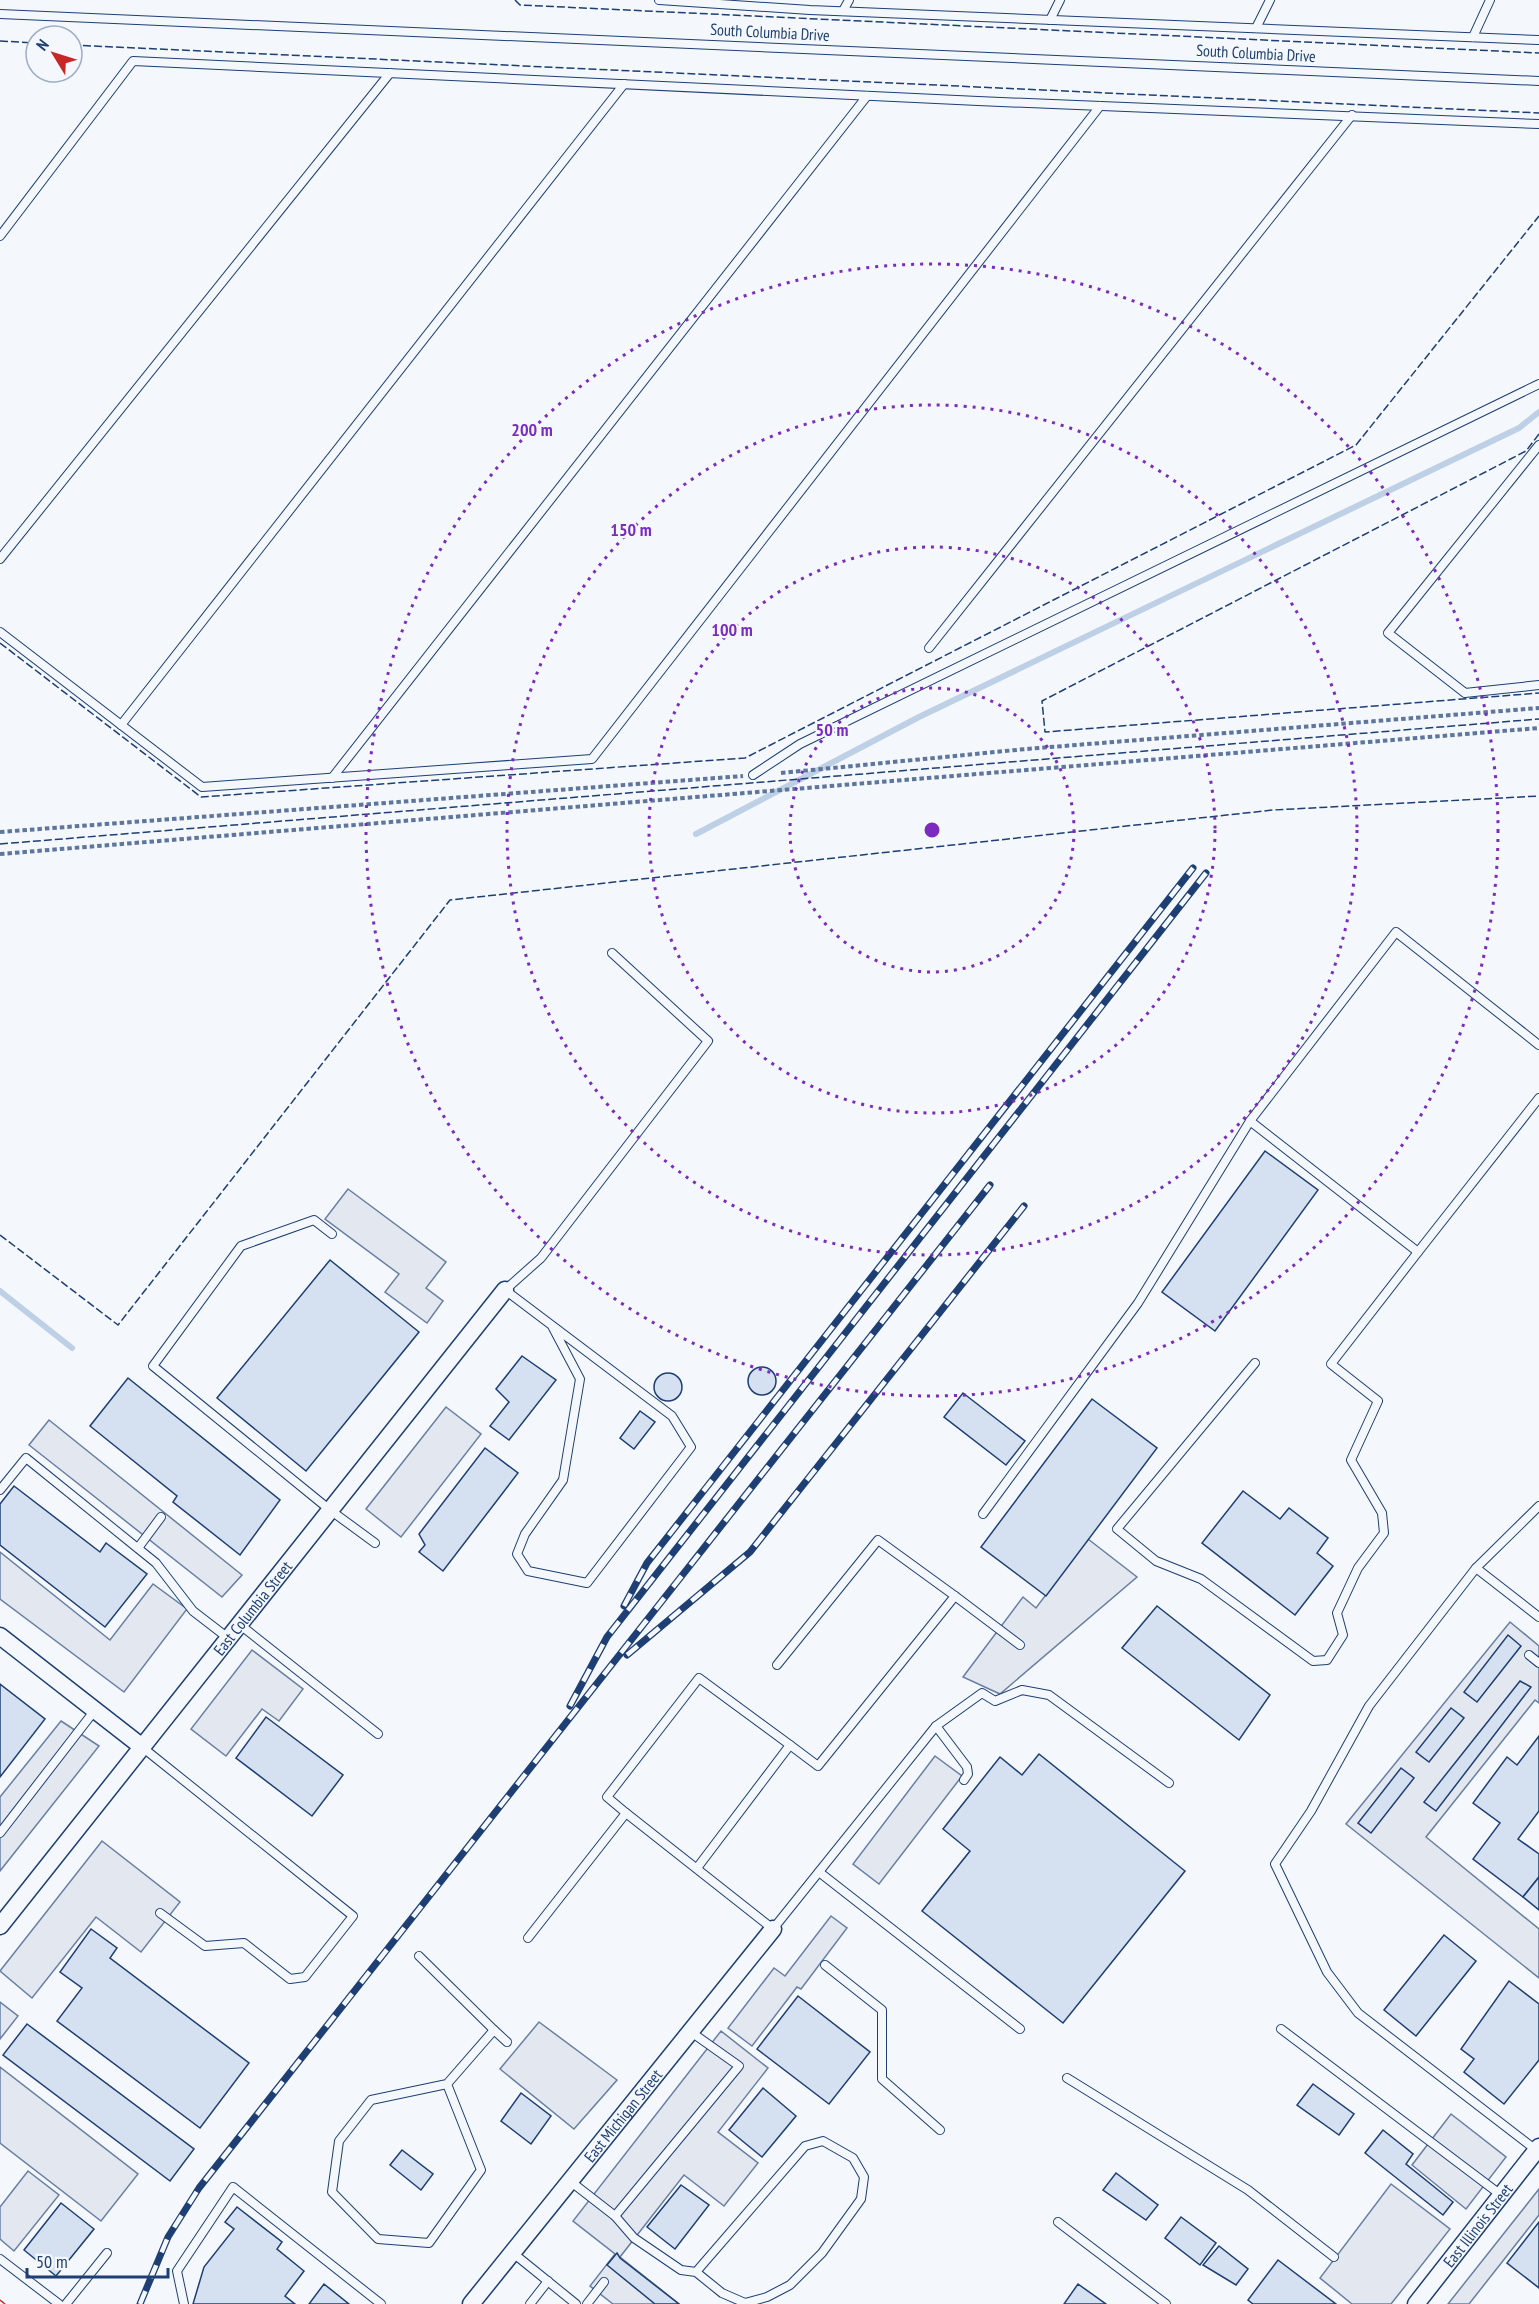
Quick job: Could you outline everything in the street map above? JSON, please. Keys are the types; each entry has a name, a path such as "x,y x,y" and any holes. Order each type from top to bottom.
{"street":[{"name":"East Columbia Street","path":"0,1926 505,1290"},
{"path":"0,1636 141,1746"},
{"name":"East Michigan Street","path":"471,2304 773,1929"},
{"name":"East Illinois Street","path":"1416,2304 1538,2148"}],"lane":[{"path":"658,0 843,11 1539,40"},
{"path":"843,11 849,0"},
{"path":"1050,20 1060,0"},
{"path":"1256,28 1270,0"},
{"path":"1473,37 1490,0"},
{"name":"South Columbia Drive","path":"0,14 1539,81"},
{"path":"0,236 133,61 867,96 1539,124"},
{"path":"0,559 390,73"},
{"path":"121,725 624,84"},
{"path":"332,778 867,96"},
{"path":"0,632 202,787 592,759 1100,106"},
{"path":"929,648 1352,115"},
{"path":"753,775 800,744 1539,384"},
{"path":"1539,445 1388,633 1465,693 1539,684"},
{"path":"983,1514 1138,1303 1250,1121 1396,932 1539,1045"},
{"path":"552,1326 580,1379 563,1480 525,1534 517,1554 528,1571 587,1583 691,1447 672,1416 505,1290 541,1258 708,1041 612,952"},
{"path":"1255,1363 1117,1529 1156,1561 1202,1579 1313,1661 1327,1660 1342,1635 1337,1613 1358,1568 1384,1533 1382,1513 1351,1460 1378,1401 1331,1364 1539,1098"},
{"path":"1250,1121 1418,1252"},
{"path":"332,1234 314,1220 241,1246 153,1366 330,1510 375,1543"},
{"path":"0,1490 26,1458 156,1563 193,1611 228,1638"},
{"path":"1538,2148 1358,2013 1327,1972 1275,1864 1311,1811 1369,1706 1476,1568 1539,1506"},
{"path":"138,1548 161,1517"},
{"path":"777,1665 878,1540 1020,1645"},
{"path":"1476,1568 1539,1617"},
{"path":"955,1596 818,1766 699,1678 607,1797 773,1929 936,1726 982,1693 995,1701 1022,1690 1049,1695 1169,1783"},
{"path":"239,1624 378,1734"},
{"path":"1529,1655 1539,1663"},
{"path":"0,1833 95,1710"},
{"path":"936,1726 967,1767 968,1774 964,1780"},
{"path":"697,1868 790,1745"},
{"path":"141,1746 353,1916 305,1977 290,1979 243,1943 205,1946 160,1913"},
{"path":"528,1938 626,1813"},
{"path":"819,1872 1020,2029"},
{"path":"419,1956 507,2042"},
{"path":"825,1965 882,2010 882,2079 940,2130"},
{"path":"1281,2029 1501,2195"},
{"path":"447,2084 481,2170 429,2243 378,2239 332,2192 339,2141 371,2100 447,2084 494,2030"},
{"path":"615,2216 739,2066 691,2032"},
{"path":"1067,2078 1248,2190 1334,2257"},
{"path":"570,2181 615,2216 634,2238 681,2270 696,2272 722,2293 745,2303 767,2297 790,2285 822,2253 861,2199 864,2177 853,2158 823,2141 805,2146 696,2272"},
{"path":"184,2304 177,2271 233,2187 381,2304"},
{"path":"1059,2222 1166,2304"},
{"path":"66,2304 106,2253"},
{"path":"513,2253 576,2304"},
{"path":"0,2259 59,2304"},
{"path":"530,2304 548,2281"},
{"path":"587,2304 604,2282"}],"path":[{"path":"0,832 851,768 1026,749 1539,708"},
{"path":"0,854 1539,728"}],"shaded area":[{"path":"348,1189 446,1262 426,1288 443,1301 427,1323 385,1292 399,1274 325,1219"},
{"path":"446,1407 481,1434 401,1537 366,1509"},
{"path":"49,1420 242,1575 222,1597 29,1445"},
{"path":"1088,1539 1137,1577 1000,1694 963,1677 1023,1597 1036,1608"},
{"path":"0,1552 110,1640 153,1584 187,1609 124,1692 0,1599"},
{"path":"1510,1622 1539,1646 1539,1703 1535,1700 1426,1837 1539,1929 1539,1978 1346,1824"},
{"path":"252,1650 303,1689 279,1721 262,1709 226,1756 191,1729"},
{"path":"61,1721 99,1746 0,1871 0,1797"},
{"path":"935,1756 962,1776 879,1884 853,1864"},
{"path":"102,1841 180,1902 141,1952 96,1917 32,1998 0,1971"},
{"path":"831,1916 847,1928 801,1989 797,1987 752,2046 728,2028 774,1968 785,1976"},
{"path":"0,2002 18,2016 0,2039"},
{"path":"539,2022 617,2080 574,2129 500,2069"},
{"path":"721,2031 768,2068 718,2132 758,2163 724,2206 684,2175 620,2257 679,2304 613,2304 590,2286 615,2254 573,2221"},
{"path":"0,2067 138,2174 101,2221 0,2143"},
{"path":"1451,2114 1506,2157 1466,2209 1412,2165"},
{"path":"28,2171 59,2195 14,2251 0,2239 0,2207"},
{"path":"1391,2184 1450,2229 1391,2304 1352,2304 1320,2278"},
{"path":"1539,2189 1539,2215 1469,2304 1448,2304"}],"building":[{"path":"1265,1151 1318,1190 1215,1331 1162,1292"},
{"path":"330,1260 419,1332 306,1471 217,1398"},
{"path":"522,1356 556,1380 509,1440 490,1426 509,1402 496,1389"},
{"path":"762,1367 772,1371 776,1381 772,1391 762,1395 752,1391 748,1381 752,1371"},
{"path":"668,1373 678,1377 682,1387 678,1397 668,1401 658,1397 654,1387 658,1377"},
{"path":"128,1378 280,1500 240,1555 173,1502 177,1496 90,1426"},
{"path":"963,1393 1025,1441 1006,1465 944,1417"},
{"path":"1092,1399 1157,1448 1046,1596 981,1547"},
{"path":"640,1411 655,1422 634,1449 620,1438"},
{"path":"485,1448 518,1473 443,1571 419,1552 425,1545 419,1534"},
{"path":"14,1486 100,1552 106,1543 147,1574 105,1627 0,1545 0,1504"},
{"path":"1243,1491 1280,1519 1289,1508 1328,1538 1317,1553 1333,1566 1295,1615 1202,1543"},
{"path":"1157,1606 1270,1695 1239,1740 1122,1648"},
{"path":"1508,1635 1521,1646 1477,1702 1464,1692"},
{"path":"1520,1681 1531,1687 1436,1811 1424,1802"},
{"path":"0,1684 45,1719 0,1777"},
{"path":"1451,1708 1464,1718 1429,1762 1416,1752"},
{"path":"266,1717 343,1775 312,1816 236,1758"},
{"path":"1539,1736 1539,1811 1518,1839 1539,1854 1539,1877 1523,1897 1473,1859 1500,1823 1473,1803 1507,1757 1517,1765"},
{"path":"1039,1754 1185,1871 1063,2023 922,1911 970,1851 943,1829 1000,1757 1022,1775"},
{"path":"1401,1768 1414,1778 1371,1833 1358,1823"},
{"path":"1539,1877 1539,1910 1523,1897"},
{"path":"91,1929 117,1948 110,1958 249,2063 200,2128 57,2021 82,1988 60,1972"},
{"path":"1444,1935 1476,1961 1416,2036 1384,2010"},
{"path":"1509,1981 1539,2004 1539,2060 1504,2104 1464,2072 1474,2059 1461,2049"},
{"path":"798,1996 870,2052 829,2104 757,2049"},
{"path":"27,2024 194,2149 170,2181 3,2055"},
{"path":"1313,2084 1354,2114 1339,2135 1297,2105"},
{"path":"763,2088 796,2116 762,2157 729,2130"},
{"path":"521,2093 551,2116 531,2144 501,2121"},
{"path":"1383,2130 1413,2154 1406,2164 1453,2202 1443,2215 1365,2153"},
{"path":"402,2150 433,2174 421,2190 390,2165"},
{"path":"1116,2173 1158,2205 1146,2220 1103,2190"},
{"path":"681,2185 709,2205 675,2249 647,2227"},
{"path":"61,2203 94,2229 56,2276 24,2250"},
{"path":"237,2207 282,2242 277,2249 304,2271 285,2296 295,2304 193,2304 204,2267 234,2229 225,2222"},
{"path":"1181,2217 1216,2243 1200,2265 1165,2238"},
{"path":"1539,2222 1539,2288 1507,2263"},
{"path":"1219,2246 1248,2269 1236,2285 1203,2265"},
{"path":"617,2253 620,2258 679,2304 655,2304 607,2265"},
{"path":"1278,2260 1336,2304 1253,2304 1248,2300"},
{"path":"324,2284 349,2304 309,2304"},
{"path":"1078,2284 1106,2304 1064,2304"}],"waterway":[{"path":"696,834 919,717 1519,428 1539,412"},
{"path":"0,1291 72,1348"}],"railway":[{"path":"624,1606 647,1563 1193,868"},
{"path":"570,1706 607,1637 1206,873"},
{"path":"140,2304 168,2237 199,2188 990,1185"},
{"path":"627,1655 750,1552 1024,1206"}],"fence":[{"path":"515,0 520,5 1539,53"},
{"path":"0,41 24,42"},
{"path":"84,46 1539,113"},
{"path":"0,643 201,797 745,758 1356,445 1539,216"},
{"path":"1539,434 1526,451 1042,701 1045,732 1539,693"},
{"path":"0,844 1539,719"},
{"path":"0,1235 118,1325 450,900 1273,810 1539,796"}],"power":[{"path":"0,2300 5,2304"}]}
